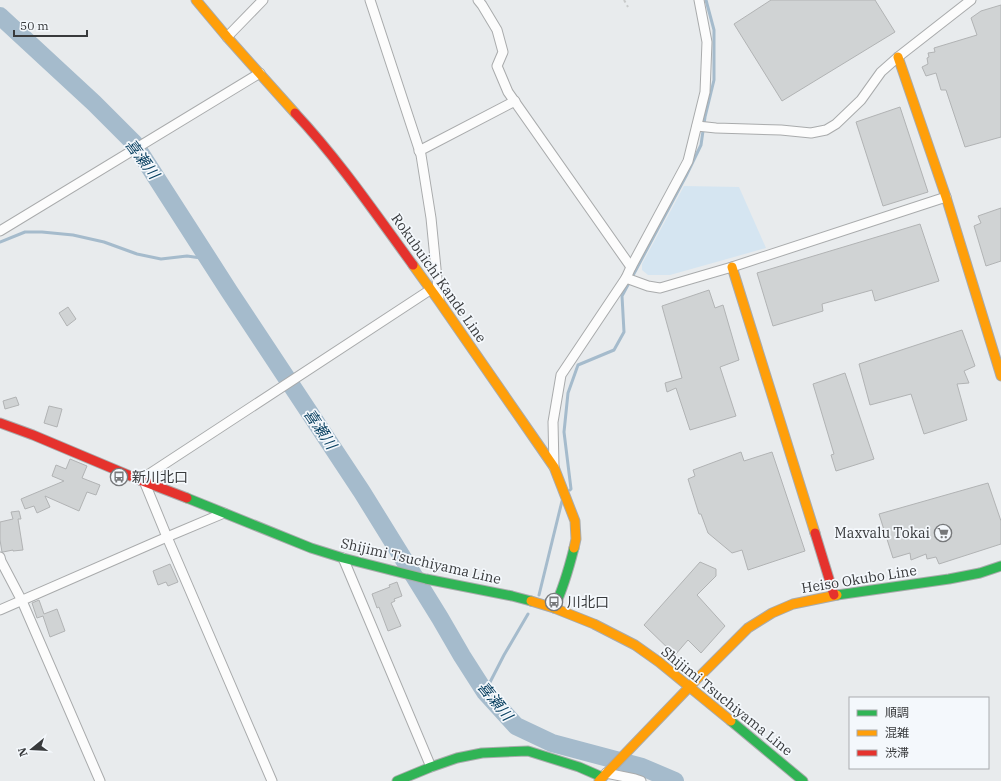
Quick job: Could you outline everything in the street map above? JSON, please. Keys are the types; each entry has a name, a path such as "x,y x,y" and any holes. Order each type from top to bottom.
{"main road":[{"name":"Rokubuichi Kande Line","path":"196,0 227,37 311,130 343,169 439,301 554,467 572,515 576,539 570,566 554,608"},
{"path":"898,57 946,198 1001,376"},
{"path":"732,267 834,595"},
{"name":"Shijimi Tsuchiyama Line","path":"0,423 311,548 343,558 404,573 512,596 554,608 594,624 635,645 659,662 803,781"},
{"name":"Heiso Okubo Line","path":"603,776 748,628 772,613 793,604 834,595 950,579 980,573 1001,566"},
{"path":"398,781 457,758 482,753 528,751 603,776"}],"street":[{"path":"227,37 263,0"},
{"path":"370,0 419,151 430,218 439,301"},
{"path":"478,0 497,30 503,52 497,66 508,92 631,267"},
{"path":"554,467 553,422 562,375 626,278 688,161 705,92 707,42 699,0"},
{"path":"697,126 781,130 810,133 826,130 836,124 861,100 881,72 971,0"},
{"path":"0,231 260,73"},
{"path":"419,151 515,102"},
{"path":"626,278 648,286 660,288 732,267 946,198"},
{"path":"272,781 142,480 430,290"},
{"path":"0,610 224,513"},
{"path":"0,558 22,600 100,781"},
{"path":"343,558 431,767"},
{"path":"603,776 635,779 641,781"}],"path":[{"path":"624,0 628,7"}],"shaded area":[{"path":"684,186 739,187 766,248 670,275 648,275 642,270 642,264"}],"building":[{"path":"771,0 875,0 895,32 782,101 734,24"},
{"path":"1001,5 1001,137 965,147 946,90 941,90 936,73 926,76 922,67 928,64 928,53 935,52 934,48 977,35 971,18 981,11"},
{"path":"900,107 928,192 883,206 856,122"},
{"path":"1001,208 1001,261 986,266 974,226 981,223 978,216"},
{"path":"920,224 939,281 875,301 872,290 822,304 823,311 773,326 757,273"},
{"path":"709,290 715,308 723,305 739,360 720,367 736,416 690,430 676,388 667,392 665,383 682,378 662,306"},
{"path":"68,307 76,319 67,326 59,313"},
{"path":"962,330 975,366 964,371 969,383 957,384 967,420 924,434 911,394 870,405 859,364"},
{"path":"845,373 874,459 836,471 831,455 834,454 813,384"},
{"path":"16,397 19,405 5,409 3,401"},
{"path":"49,406 62,409 57,427 44,423"},
{"path":"741,452 744,461 772,452 805,551 748,570 742,550 732,553 708,533 701,514 699,514 688,479 695,476 693,470"},
{"path":"70,459 87,466 82,478 100,485 96,495 87,492 79,511 45,496 50,507 37,513 34,506 25,509 21,499 64,481 52,476 56,465 66,469"},
{"name":"Maxvalu Tokai","path":"988,483 1001,521 1001,544 939,564 936,557 927,559 926,554 911,560 910,553 893,558 879,514"},
{"path":"19,511 21,519 18,519 23,550 2,552 0,522 13,519 11,512"},
{"path":"700,562 716,569 716,576 697,595 725,626 701,653 688,640 675,655 644,625"},
{"path":"170,564 178,582 168,586 166,582 158,585 153,571"},
{"path":"397,582 402,596 394,599 395,601 391,603 401,626 388,631 379,607 377,608 372,594 390,587 389,585"},
{"path":"39,600 44,614 57,609 65,631 50,637 43,616 37,618 32,603"}],"waterway":[{"path":"570,490 564,432 568,393 578,365 614,350 624,332 622,296 701,145 705,117 714,80 714,30 706,0"},
{"name":"喜瀬川","path":"0,16 94,103 134,143 229,291 362,492 485,692 516,726 552,743 642,767 675,781"},
{"path":"0,242 25,232 42,232 73,235 104,242 137,254 161,259 187,256 208,259"},
{"path":"539,595 562,501"},
{"path":"485,692 504,655 528,614"}],"traffic: fast":[{"path":"187,498 311,548 343,558 426,579 531,601"},
{"path":"554,608 566,578 574,548"},
{"path":"837,595 949,579 980,573 1001,566"},
{"path":"731,721 803,781"},
{"path":"397,781 457,758 482,753 528,751 579,767 602,777"}],"traffic: slow":[{"path":"196,0 295,113"},
{"path":"898,57 946,197 1001,376"},
{"path":"413,265 554,467 575,521 576,539 574,548"},
{"path":"732,267 815,533"},
{"path":"599,781 748,628 772,613 793,604 837,595"},
{"path":"531,601 554,608 594,624 635,645 659,662 731,721"}],"traffic: jam":[{"path":"295,113 342,168 413,265"},
{"path":"0,423 187,498"},
{"path":"815,533 834,595"}],"place":[{"name":"新川北口","path":"119,477"},
{"name":"Maxvalu Tokai","path":"943,533"},
{"name":"川北口","path":"554,602"}]}
